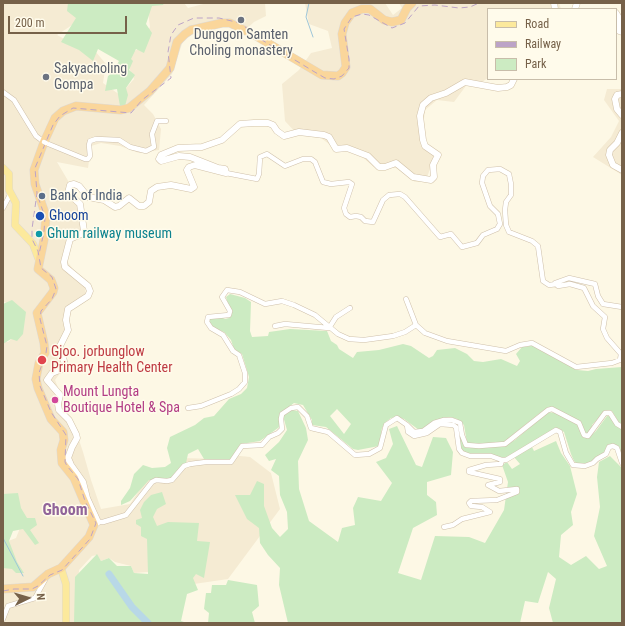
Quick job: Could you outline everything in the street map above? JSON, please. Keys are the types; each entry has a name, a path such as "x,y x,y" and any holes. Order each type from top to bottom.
{"highway":[{"path":"3,589 33,587 48,574 61,568 89,537 96,523 74,478 62,463 60,457 64,440 63,432 51,419 36,379 39,363 45,353 37,313 54,288 51,280 38,269 38,260 44,240 46,216 35,184 34,170 55,118 69,108 76,106 121,110 129,108 150,90 170,68 177,42 192,30 211,25 230,23 256,36 322,75 334,77 342,74 346,67 342,34 344,23 352,13 362,9 370,9 384,20 392,22 400,20 407,8 412,3"}],"main road":[{"path":"617,15 619,18 619,31 622,32"},
{"path":"226,173 225,169 218,168 190,157 179,156 165,161 159,159 166,152 178,148 198,148 222,140 240,124 268,123 273,125 284,136 299,132 324,135 330,138 336,149 347,148 368,156 379,167 396,163 413,177 432,180 434,177 433,165 438,155 425,146 423,140 420,116 423,105 431,98 446,93 466,82 498,88 512,85 514,80"},
{"path":"622,94 617,95 615,98 617,109 622,115"},
{"path":"622,134 617,143 610,150 609,155 614,165 622,170"},
{"path":"96,523 83,482 68,458 72,447 78,438 69,420 59,410 58,404 60,394 47,380 52,373 62,369 65,365 60,346 68,330 66,320 68,309 88,296 90,291 88,286 65,267 64,262 70,239 84,231 80,204 68,193 68,189 70,185 74,184 79,186 88,197 104,200 114,207 119,206 129,198 139,206 144,206 149,202 151,191 157,187 171,185 191,189 194,186 187,170 189,167 195,165 226,173"},
{"path":"3,168 9,174 11,193 16,203 15,225 32,244 38,260"},
{"path":"61,568 66,584 66,623"}],"street":[{"path":"3,92 14,100 36,136 45,142 85,159 88,159 90,156 90,141 96,139 119,140 130,147 146,152 154,147 152,134 157,121 166,121"},
{"path":"226,173 257,179 259,174 260,157 267,154 285,166 303,159 311,159 315,162 323,182 331,184 349,182 352,184 344,208 346,214 350,217 356,216 365,221 373,222 383,200 389,195 400,194 405,197 440,237 451,234 462,247 477,243 484,235 496,229 500,224 498,214 490,206 482,183 483,176 488,170 500,169 509,174 511,184 511,195 506,202 505,210 506,225 509,232 532,241 538,246 544,281 549,284 570,284 584,288 593,306 605,317 603,329 607,338 621,354 620,360 576,367 532,343 520,345 506,351 447,341 426,333 416,325 406,299"},
{"path":"3,208 11,193"},
{"path":"557,284 555,283 559,280 568,278 595,284 598,296 603,304 622,307"},
{"path":"188,408 201,406 231,394 239,389 245,382 245,372 239,355 233,350 223,335 211,328 207,322 208,318 229,315 230,311 222,298 227,290 240,292 265,304 282,301 294,305 315,315 329,328 349,339 364,340 393,336 405,332 416,325"},
{"path":"329,328 336,317 350,308"},
{"path":"275,326 285,324 329,328"},
{"path":"96,523 126,515 152,482 156,480 172,480 184,466 206,462 231,462 242,446 262,445 269,437 278,433 282,429 282,414 291,408 298,407 303,410 307,416 310,428 328,432 355,455 369,454 380,448 384,429 397,418 414,432 423,431 434,423 444,420 452,420 460,423 462,435 466,445 479,446 505,444 548,410 552,409 579,423 584,435 588,436 605,413 610,413 616,424 622,427"},
{"path":"407,425 408,432 414,436 426,433 440,424 453,425 456,428 458,444 462,453 480,457 492,456 502,460 506,460 556,430 560,432 566,453 573,465 585,466 593,463 596,459 606,454 610,447 613,446 617,448 622,463"},
{"path":"444,527 453,525 462,519 490,512 482,507 470,506 469,503 471,501 497,500 517,492 517,489 498,491 488,485 500,482 500,479 469,472 469,470 486,465 502,464 502,460"},
{"path":"3,619 8,606 35,598 48,574"}],"shaded area":[{"path":"3,3 74,3 78,21 57,35 77,46 95,51 106,64 103,83 120,95 134,79 124,57 140,48 150,27 147,3 184,3 188,8 207,3 265,3 266,16 254,22 242,33 230,25 196,32 183,41 172,74 144,105 153,114 161,129 159,150 139,153 120,146 101,143 91,146 88,168 57,162 80,201 86,226 79,240 71,239 66,260 85,285 86,298 73,306 69,319 70,334 62,347 66,365 55,380 61,395 62,408 77,434 101,509 130,504 145,482 181,458 219,459 231,455 250,457 271,473 280,509 228,579 194,584 149,531 148,572 134,573 131,566 115,562 109,558 101,561 97,555 92,556 79,570 78,589 83,623 3,623 3,543 16,538 24,518 3,497 3,342 8,342 23,328 19,311 3,301"},
{"path":"305,3 385,3 393,15 402,8 399,3 559,3 561,8 487,8 487,79 476,86 468,83 454,102 437,100 425,110 423,140 433,150 434,158 426,180 415,182 396,168 374,167 361,156 329,144 321,138 297,134 285,121 282,84 299,70 311,53 332,48 328,31 309,24"},
{"path":"607,89 622,89 622,175 593,157 611,137 619,121 604,100"}],"green space":[{"path":"68,3 164,3 163,5 152,6 146,24 152,33 144,53 136,49 131,59 133,61 129,70 135,75 126,88 128,95 125,106 120,106 117,89 105,91 108,76 112,73 119,61 98,49 93,61 79,50 61,42 76,18 67,11"},
{"path":"230,294 245,298 251,302 250,331 252,337 268,336 269,332 290,329 327,331 331,341 337,345 339,349 353,358 357,352 379,350 403,344 411,346 429,358 433,356 437,350 455,348 467,354 474,361 483,362 501,359 517,366 520,361 516,354 522,347 537,346 577,370 588,371 622,367 622,424 619,423 612,411 608,410 603,413 592,425 593,427 587,434 584,433 573,418 552,407 547,408 536,416 504,442 480,445 467,443 464,425 457,419 450,417 442,419 419,430 404,419 397,417 391,418 382,428 379,446 358,450 353,449 326,427 312,425 312,420 303,405 294,403 281,413 281,425 278,428 260,441 241,444 230,460 223,462 204,459 198,449 188,454 186,463 168,480 149,480 130,501 121,505 121,501 130,488 134,474 143,465 152,468 165,467 171,463 167,448 170,437 195,425 204,418 214,416 229,399 241,394 247,388 249,377 242,354 234,349 231,340 224,332 212,327 208,322 210,318 229,318 231,315 226,297","holes":["337,409 351,424 344,434 330,416"]},
{"path":"12,300 26,312 23,334 17,341 11,339 3,344 3,304"},
{"path":"292,410 298,411 306,428 308,440 298,461 299,489 309,521 338,542 342,528 355,525 353,508 358,497 381,501 392,483 376,462 386,458 393,444 389,429 397,426 416,465 422,467 433,437 446,438 453,452 451,475 427,482 427,495 436,502 437,515 413,528 398,573 421,580 435,536 469,537 485,543 504,510 508,482 502,465 507,462 512,469 520,464 514,457 532,447 534,451 556,441 561,453 570,466 577,494 571,512 573,525 561,535 559,557 571,565 586,556 599,569 607,566 594,536 600,507 597,477 599,462 610,456 622,468 622,623 553,623 549,608 556,579 548,572 538,603 525,601 520,623 288,623 279,585 280,568 268,555 260,543 259,528 247,519 235,495 250,495 257,481 264,484 264,506 272,528 280,537 288,529 287,512 280,495 279,476 271,470 276,459 269,461 265,455 279,442 287,430 283,416"},
{"path":"548,412 556,413 579,424 588,438 596,431 607,416 610,416 622,429 622,459 618,447 609,444 605,452 592,462 585,465 578,465 574,461 571,454 564,432 558,428 509,457 479,456 465,453 460,448 457,427 441,422 454,422 459,424 465,446 477,448 506,445 515,440"},
{"path":"162,492 166,504 157,509 153,517 157,526 168,522 199,523 197,541 210,542 204,578 196,574 193,578 198,590 187,594 181,621 187,623 152,623 134,605 108,572 108,575 131,608 147,623 74,623 75,577 97,554 101,561 109,558 117,566 131,566 134,573 148,574 147,539 141,536 141,527 136,524 136,520 142,518 140,510 144,502 151,495"},
{"path":"18,493 21,508 27,518 35,518 37,525 30,530 39,543 35,545 23,529 13,531 9,541 17,562 24,573 16,573 12,569 3,568 3,494"},
{"path":"228,580 257,585 259,606 252,612 255,623 208,623 209,613 204,609 206,593 211,593 212,585 226,585"}],"waterway":[{"path":"309,3 306,17 313,37"},
{"path":"3,538 23,576"},
{"path":"109,574 132,607 148,623"}],"railway":[{"path":"3,591 14,589 32,589 38,586 50,575 62,570 90,539 96,523 85,501 78,479 65,462 66,435 51,412 40,386 39,373 47,346 40,319 41,311 52,299 56,289 52,277 41,268 38,251 32,239 37,193 35,168 53,125 60,116 73,108 131,113 142,100 171,78 168,52 171,35 178,25 194,18 219,18 240,23 262,40 313,71 325,78 334,79 342,76 349,68 344,29 352,17 362,14 369,15 392,28 405,23 419,6 435,5 459,8 470,7 479,3"},
{"path":"38,197 45,217 44,232 39,254"}],"place":[{"name":"Dunggon Samten Choling monastery","path":"241,20"},
{"name":"Sakyacholing Gompa","path":"46,77"},
{"name":"Bank of India","path":"42,196"},
{"name":"Ghoom","path":"40,216"},
{"name":"Ghum railway museum","path":"39,234"},
{"name":"Gjoo. jorbunglow Primary Health Center","path":"42,360"},
{"name":"Mount Lungta Boutique Hotel & Spa","path":"55,400"}],"district":[{"name":"Ghoom","path":"65,511"}]}
